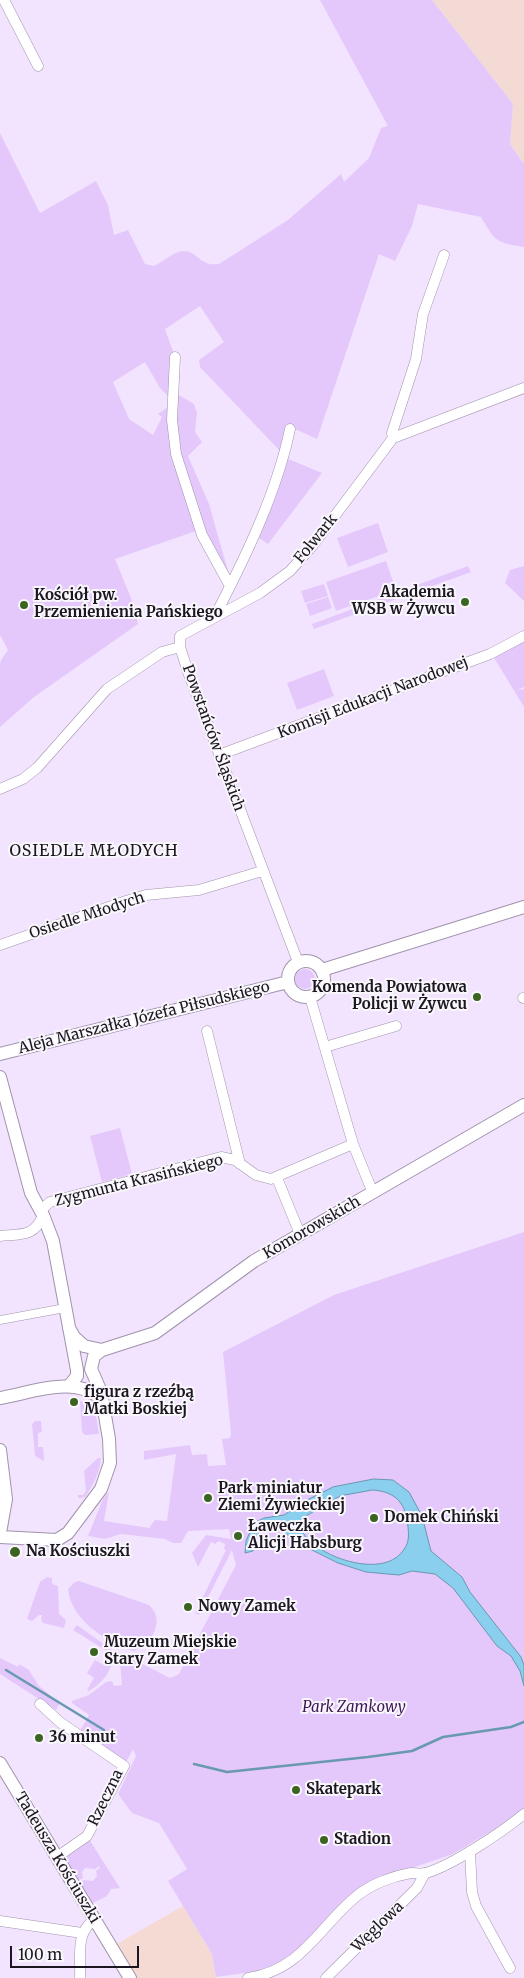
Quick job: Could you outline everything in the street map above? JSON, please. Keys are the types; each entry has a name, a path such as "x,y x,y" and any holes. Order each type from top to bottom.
{"street":[{"path":"4,0 38,66"},
{"name":"Folwark","path":"180,647 180,636 184,632 260,593 290,571 312,546 393,438 392,433 416,359 423,314 444,255"},
{"path":"175,358 172,420 176,454 202,535 230,586"},
{"path":"393,438 524,388"},
{"path":"217,615 244,560 280,467 290,429"},
{"name":"Komisji Edukacji Narodowej","path":"219,755 490,654 524,636"},
{"name":"Powstańców Śląskich","path":"0,789 23,779 37,768 107,689 162,652 180,647 298,962"},
{"name":"Osiedle Młodych","path":"0,945 126,900 146,895 199,890 262,870"},
{"path":"322,970 524,907"},
{"path":"312,961 322,970 324,976 321,989 310,996 298,995 288,982 290,970 298,962 312,961"},
{"name":"Aleja Marszałka Józefa Piłsudskiego","path":"0,1054 288,982"},
{"path":"310,996 353,1144 373,1193"},
{"path":"325,1047 396,1026"},
{"name":"Zygmunta Krasińskiego","path":"207,1031 240,1164"},
{"path":"0,1077 31,1193 42,1213 53,1241 78,1370 77,1376 69,1386"},
{"name":"Komorowskich","path":"102,1350 145,1338 164,1329 254,1261 524,1105"},
{"path":"300,1234 277,1178 353,1144"},
{"name":"Zygmunta Krasińskiego","path":"0,1236 32,1232 39,1226 42,1213 50,1202 210,1160 227,1158 256,1175 272,1179 277,1178"},
{"path":"0,1320 65,1308"},
{"path":"69,1328 74,1337 84,1346 102,1350"},
{"path":"0,1537 57,1540 68,1533 79,1521 101,1489 108,1473 109,1438 102,1400 91,1369 94,1356 102,1350"},
{"path":"0,1398 69,1386 89,1390 102,1400"},
{"path":"0,1450 5,1514 0,1533"},
{"name":"Rzeczna","path":"40,1704 61,1723 124,1766 87,1836 57,1857"},
{"name":"Tadeusza Kościuszki","path":"0,1763 130,1978"},
{"path":"248,1978 260,1976 278,1969 302,1954 341,1912 368,1889 404,1875 425,1873 470,1851 522,1820"},
{"path":"470,1851 472,1892 476,1906 510,1968"},
{"name":"Węglowa","path":"329,1977 417,1888 425,1873"},
{"path":"80,1978 82,1933 86,1925 94,1919"},
{"path":"0,1921 82,1933"}],"shaded area":[{"path":"432,0 524,0 524,164 510,144 513,104"},
{"path":"183,1906 212,1954 216,1978 134,1978 115,1945"}],"green space":[{"path":"320,0 432,0 513,104 510,144 524,164 524,247 497,240 481,217 418,204 412,226 395,261 379,254 317,439 295,429 281,452 200,367 199,360 224,342 200,306 165,329 175,357 177,394 194,404 197,413 195,432 202,442 188,456 209,504 228,571 222,571 196,531 115,559 131,598 138,624 34,697 0,727 0,665 8,650 0,635 0,133 40,213 96,181 108,205 114,235 128,230 145,264 154,266 175,253 183,251 192,253 207,263 219,264 288,220 341,174 344,182 369,158 381,128 388,126","holes":["145,362 160,388 170,398 168,407 158,414 162,417 153,435 129,419 113,382"]},
{"path":"286,458 322,473 268,544 259,538"},
{"path":"378,523 388,552 348,567 337,538"},
{"path":"386,561 396,590 336,611 326,582"},
{"path":"468,566 471,572 314,629 312,624"},
{"path":"524,566 524,601 505,583 510,570"},
{"path":"324,584 328,596 305,603 301,591"},
{"path":"328,597 332,608 310,616 306,604"},
{"path":"524,640 524,687 517,690 524,689 524,707 493,656"},
{"path":"324,669 334,696 297,710 287,683"},
{"path":"305,969 312,972 315,979 312,986 305,989 298,986 295,979 298,972"},
{"path":"120,1128 132,1174 102,1182 90,1136"},
{"name":"Park Zamkowy","path":"524,1232 524,1808 493,1830 453,1854 374,1881 296,1951 277,1964 259,1971 216,1977 212,1954 168,1881 187,1869 159,1823 132,1813 118,1794 136,1756 133,1749 124,1766 80,1731 89,1715 72,1703 72,1701 89,1695 106,1682 112,1681 114,1686 122,1685 119,1652 170,1678 179,1674 236,1565 232,1550 199,1615 195,1613 226,1550 224,1549 225,1544 219,1541 215,1544 211,1542 198,1567 192,1553 206,1535 231,1539 229,1529 188,1531 181,1543 173,1543 165,1539 121,1534 105,1539 88,1536 103,1499 109,1492 104,1521 149,1528 155,1520 167,1521 176,1454 144,1460 144,1451 190,1445 192,1455 207,1454 208,1466 226,1465 222,1439 230,1438 231,1433 223,1352 334,1295"},
{"path":"80,1401 94,1404 99,1434 85,1435 82,1432"},
{"path":"35,1421 41,1421 42,1432 38,1433 38,1447 43,1447 44,1461 35,1456 32,1424"},
{"path":"98,1458 101,1458 98,1474 93,1484 85,1497 78,1498 78,1495 83,1495 86,1491 84,1471"},
{"path":"47,1577 52,1578 52,1584 58,1586 59,1614 66,1620 64,1628 43,1623 41,1620 42,1615 39,1615 32,1621 27,1619 40,1582"},
{"path":"79,1581 149,1605 154,1611 156,1618 155,1631 141,1648 134,1651 112,1642 83,1620 71,1600 68,1589 75,1582"},
{"path":"77,1625 112,1650 110,1669 104,1679 89,1691 87,1690 94,1678 87,1673 95,1660 102,1664 110,1653 73,1630"},
{"path":"0,1658 18,1667 19,1664 29,1670 39,1686 60,1703 56,1710 0,1674"},
{"path":"87,1836 120,1888 111,1889 107,1896 91,1904 78,1883 84,1880 93,1881 97,1876 96,1871 100,1868 99,1866 95,1869 85,1868 82,1872 83,1878 77,1881 75,1874 73,1875 61,1855"}],"water":[{"path":"374,1479 393,1480 409,1492 422,1516 431,1551 462,1577 470,1592 521,1657 524,1665 524,1686 520,1671 511,1656 497,1646 453,1588 435,1574 412,1571 399,1575 366,1572 338,1563 302,1545 275,1526 263,1526 255,1539 253,1551 245,1553 246,1541 254,1523 264,1518 284,1515 305,1501 333,1487","holes":["373,1490 388,1493 399,1501 407,1519 407,1543 402,1552 392,1560 379,1564 349,1561 321,1549 309,1540 302,1531 306,1516 340,1496"]}],"waterway":[{"path":"6,1670 104,1730"},
{"path":"194,1764 227,1772 368,1757 412,1751 443,1737 511,1727 524,1722"}],"place":[{"name":"Akademia WSB w Żywcu","path":"465,602"},
{"name":"Kościół pw. Przemienienia Pańskiego","path":"24,605"},
{"name":"Komenda Powiatowa Policji w Żywcu","path":"477,997"},
{"name":"figura z rzeźbą Matki Boskiej","path":"74,1402"},
{"name":"Park miniatur Ziemi Żywieckiej","path":"208,1498"},
{"name":"Domek Chiński","path":"374,1518"},
{"name":"Ławeczka Alicji Habsburg","path":"238,1536"},
{"name":"Na Kościuszki","path":"15,1552"},
{"name":"Nowy Zamek","path":"188,1607"},
{"name":"Muzeum Miejskie Stary Zamek","path":"94,1652"},
{"name":"36 minut","path":"39,1738"},
{"name":"Skatepark","path":"296,1790"},
{"name":"Stadion","path":"324,1840"}],"district":[{"name":"OSIEDLE MŁODYCH","path":"94,851"}]}
